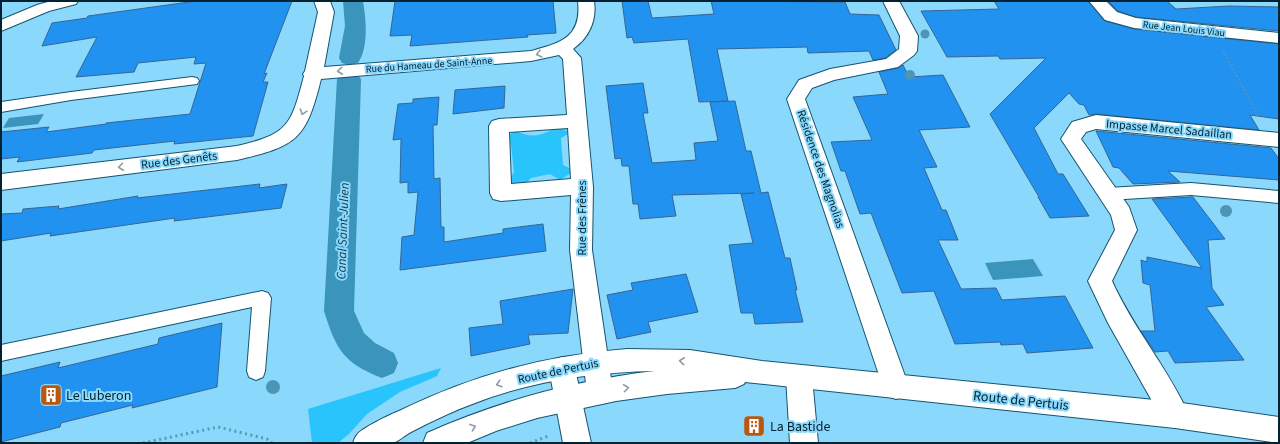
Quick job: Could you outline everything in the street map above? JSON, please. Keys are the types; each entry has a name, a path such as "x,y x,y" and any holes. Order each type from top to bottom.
{"street":[{"path":"1,26 43,8 70,1"},
{"path":"312,74 326,12 322,1"},
{"name":"Rue du Hameau de Saint-Anne","path":"312,74 531,56 562,48 580,34 586,21 586,1"},
{"name":"Résidence des Magnolias","path":"891,1 909,36 908,51 892,63 830,75 805,84 796,99 896,387"},
{"name":"Rue Jean Louis Viau","path":"1097,1 1111,16 1134,23 1279,38"},
{"name":"Rue des Frênes","path":"562,48 572,58 582,187 581,250 600,392"},
{"name":"Rue des Genêts","path":"1,182 237,153 266,146 291,133 302,116 312,74"},
{"path":"577,121 499,126 501,193 582,187"},
{"name":"Impasse Marcel Sadaillan","path":"1175,415 1110,305 1100,281 1126,230 1121,213 1071,139 1079,127 1096,122 1276,139"},
{"name":"Route de Pertuis","path":"367,443 408,419 452,400 494,385 562,368 597,362 666,360 708,364 762,373 799,377 1175,415 1279,430"},
{"path":"562,368 577,443"},
{"name":"Route de Pertuis","path":"437,443 462,431 512,413 600,392 762,373"},
{"path":"799,377 804,443"}],"lane":[{"path":"1,107 71,96 192,81"},
{"path":"1108,194 1191,189 1279,198"},
{"path":"1,353 262,298 256,371"}],"path":[{"path":"1204,30 1222,49 1264,126 1276,139"},
{"path":"143,443 218,427 267,439 272,443"}],"shaded area":[{"path":"44,114 38,124 3,128 9,118"},
{"path":"560,127 570,133 561,138 563,165 573,170 571,173 560,180 550,174 531,178 525,185 517,185 510,182 514,172 511,145 503,141 504,137 517,131 527,135 538,135"},
{"path":"1033,259 1043,276 993,280 985,263"},
{"path":"441,368 437,376 400,392 367,414 349,434 338,443 312,443 308,409"}],"building":[{"path":"196,1 292,1 264,74 267,73 263,82 268,82 253,136 174,144 175,141 94,150 92,153 17,162 20,157 1,159 1,132 49,127 46,132 106,123 190,114 206,63 194,64 196,57 138,63 134,72 76,77 97,37 42,46 52,23 87,18 88,16"},
{"path":"395,1 553,1 556,33 527,35 528,37 410,46 412,35 390,36"},
{"path":"622,1 648,1 652,18 714,14 711,1 845,2 850,14 879,15 896,50 885,58 873,60 869,51 808,53 807,47 717,49 728,101 699,102 688,39 634,43 632,37 627,38"},
{"path":"994,1 1088,1 1105,21 1134,29 1279,44 1279,119 1250,115 1259,130 1096,114 1089,115 1084,105 1079,104 1069,93 1034,128 1058,174 1063,174 1089,216 1050,218 990,114 1046,58 1000,59 998,56 947,57 921,11 999,9"},
{"path":"1108,1 1167,1 1176,9 1229,6 1279,7 1279,31 1136,17 1118,11"},
{"path":"903,65 909,77 943,75 970,127 919,130 937,167 924,168 942,210 946,210 958,240 938,240 961,289 996,288 1002,300 1065,296 1093,348 1027,353 1023,344 1001,345 1000,342 955,344 934,291 902,293 871,213 860,214 845,171 841,171 831,142 872,140 853,97 888,94 879,72 898,68"},
{"path":"643,83 648,113 643,113 652,163 696,160 694,143 718,141 710,102 735,101 746,151 751,151 761,193 768,192 785,258 790,258 797,290 795,290 803,322 755,324 753,313 741,313 729,245 753,243 741,194 754,193 672,195 676,216 640,219 638,204 633,204 629,166 622,166 621,158 615,159 606,86"},
{"path":"505,86 504,108 453,114 455,90"},
{"path":"439,97 437,125 433,125 434,179 440,178 441,227 444,227 444,242 503,233 503,229 543,224 546,251 400,270 402,237 414,235 418,192 408,193 408,182 400,183 401,139 393,140 398,104 413,103 413,99"},
{"path":"1096,131 1271,148 1279,159 1279,180 1168,171 1180,182 1133,184 1119,168 1113,167"},
{"path":"260,184 259,188 287,184 281,208 174,221 175,218 50,236 51,233 1,241 1,214 22,213 23,209 59,206 58,209 138,196 137,198"},
{"path":"1193,197 1225,239 1208,240 1212,288 1224,305 1206,307 1244,360 1175,363 1168,351 1155,352 1141,331 1155,331 1150,285 1143,283 1141,260 1147,262 1147,257 1202,268 1152,199"},
{"path":"686,274 698,312 648,322 651,332 617,339 607,295 633,290 631,283"},
{"path":"573,289 568,333 528,335 530,344 471,356 469,328 503,324 500,301"},
{"path":"222,323 217,387 132,408 133,405 61,423 60,427 1,442 1,376 60,362 58,368 158,344 159,338"}],"waterway":[{"name":"Canal Saint-Julien","path":"350,58 356,26 353,1"},
{"name":"Canal Saint-Julien","path":"349,79 339,311 349,338 353,343 364,353 382,363"}],"place":[{"name":"Le Luberon","path":"51,395"},
{"name":"La Bastide","path":"754,426"}]}
